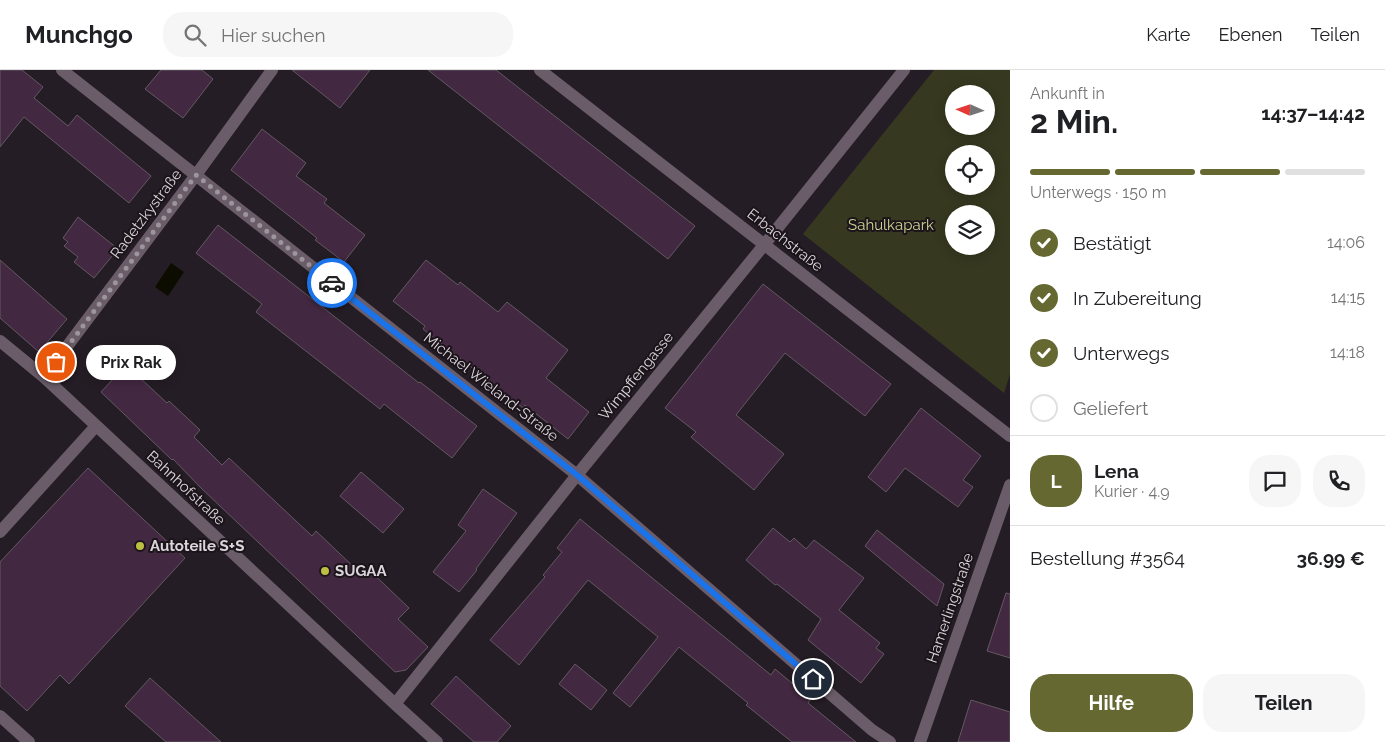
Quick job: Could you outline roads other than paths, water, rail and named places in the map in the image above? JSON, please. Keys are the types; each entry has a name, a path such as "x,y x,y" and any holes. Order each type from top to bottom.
{"street":[{"name":"Michael Wieland-Straße","path":"62,70 577,475 872,730 890,742"},
{"name":"Radetzkystraße","path":"44,377 196,175 272,70"},
{"name":"Erbachstraße","path":"540,70 1010,436"},
{"name":"Wimpffengasse","path":"395,704 904,70"},
{"name":"Bahnhofstraße","path":"0,341 44,377 437,742"},
{"path":"0,532 96,426"},
{"name":"Hamerlingstraße","path":"920,742 1010,485"},
{"path":"0,716 28,742"}],"place":[{"name":"Prix Rak","path":"56,362"},
{"name":"Autoteile S+S","path":"140,546"},
{"name":"SUGAA","path":"325,571"}],"park label":[{"name":"Sahulkapark","path":"891,225"}]}
